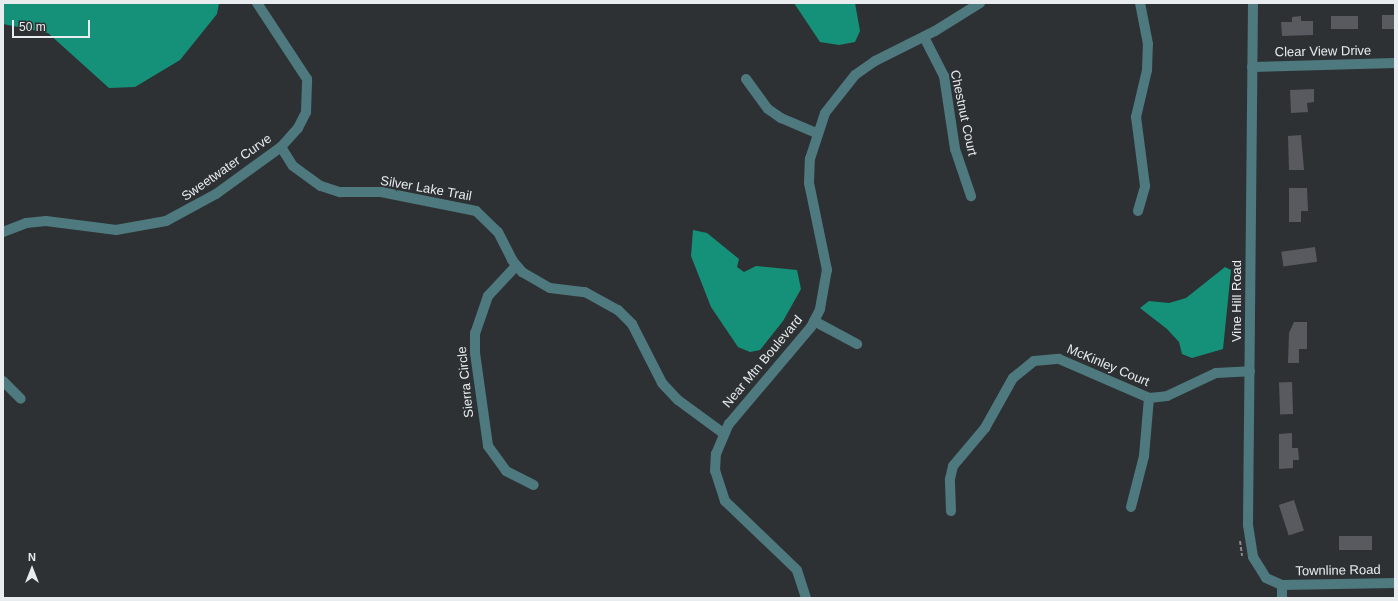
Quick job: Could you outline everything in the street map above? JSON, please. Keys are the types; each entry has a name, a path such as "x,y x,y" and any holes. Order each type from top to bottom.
{"street":[{"name":"Sweetwater Curve","path":"3,232 26,223 46,221 116,230 166,221 216,194 281,147 298,128 306,112 307,79 256,3"},
{"name":"Near Mtn Boulevard","path":"806,598 797,570 725,501 714,471 723,433 814,321 826,290 827,270 809,183 816,133 825,113 855,75 875,61 924,37 980,3"},
{"path":"1138,211 1145,186 1136,117 1147,70 1148,44 1140,3"},
{"name":"Vine Hill Road","path":"1253,3 1249,542 1260,570 1282,585"},
{"name":"Chestnut Court","path":"924,37 944,76 955,149 971,196"},
{"name":"Clear View Drive","path":"1252,66 1395,63"},
{"path":"746,79 774,114 816,133"},
{"name":"Silver Lake Trail","path":"281,147 294,166 321,186 340,192 381,192 476,211 498,232 516,266 535,282 585,292 618,310 632,324 662,382 678,400 723,433"},
{"name":"Sierra Circle","path":"516,266 488,296 475,333 475,353 488,446 506,472 534,485"},
{"path":"814,321 857,344"},
{"name":"McKinley Court","path":"951,511 950,479 953,466 986,428 1013,378 1034,361 1059,359 1149,398 1167,396 1216,373 1250,371"},
{"path":"3,381 21,399"},
{"path":"1131,507 1144,456 1149,398"},
{"name":"Townline Road","path":"1282,585 1395,583"},
{"path":"1282,585 1282,598"}],"shaded area":[{"path":"3,3 219,3 217,14 180,60 135,87 109,88 48,33 3,24"},
{"path":"794,3 855,3 860,31 855,42 839,45 820,42"},
{"path":"693,230 707,233 739,259 737,267 744,272 756,266 797,270 801,289 783,321 760,350 750,352 738,347 711,307 691,256"},
{"path":"1225,267 1231,270 1223,349 1192,358 1182,354 1179,342 1167,329 1140,308 1149,301 1169,303 1186,298"}],"building":[{"path":"1382,15 1395,15 1395,29 1382,29"},
{"path":"1301,16 1301,21 1313,21 1313,35 1282,36 1281,22 1292,22 1292,17"},
{"path":"1331,16 1358,16 1358,29 1331,29"},
{"path":"1314,89 1314,102 1307,103 1308,112 1291,113 1290,90"},
{"path":"1301,135 1304,170 1289,170 1288,136"},
{"path":"1289,188 1307,188 1308,211 1301,211 1301,222 1289,222"},
{"path":"1315,247 1317,262 1283,267 1281,252"},
{"path":"1294,322 1307,322 1307,349 1299,349 1299,363 1288,363 1289,333"},
{"path":"1279,382 1292,382 1293,414 1280,414"},
{"path":"1292,433 1292,448 1298,448 1299,460 1293,460 1293,468 1279,469 1279,434"},
{"path":"1294,500 1304,530 1289,535 1279,505"},
{"path":"1339,536 1372,536 1372,550 1339,550"}]}
